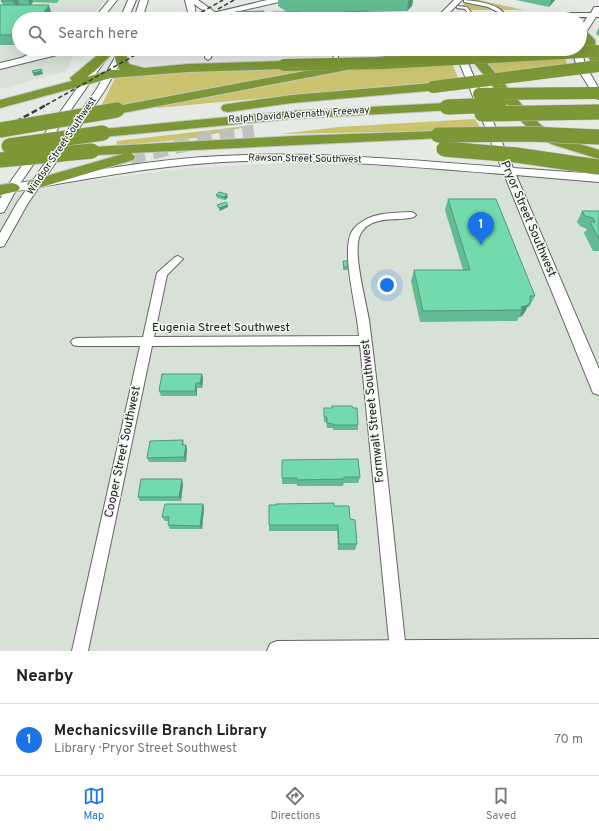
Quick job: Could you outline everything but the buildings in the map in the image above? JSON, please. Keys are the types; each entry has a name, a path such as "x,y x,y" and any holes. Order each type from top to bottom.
{"highway":[{"path":"443,101 482,82 599,65 590,50 589,40 587,38"},
{"path":"587,52 599,51"},
{"path":"50,90 84,73 104,56"},
{"path":"122,56 121,61 124,67 142,71"},
{"path":"0,130 114,115 407,56"},
{"path":"475,56 536,128 556,141 599,156"},
{"path":"0,104 90,78 110,74 142,71 284,65 391,63 512,56"},
{"name":"Ralph David Abernathy Freeway","path":"3,143 22,131 114,115 227,108 599,94"},
{"path":"254,132 313,125 443,101 599,112"},
{"name":"Ralph David Abernathy Freeway","path":"3,143 443,101 599,104"},
{"path":"0,160 92,151 232,143 438,135 529,134 599,137"},
{"path":"232,143 444,149 516,155 599,167"},
{"path":"35,184 130,157"}],"main road":[{"path":"231,12 276,0"},
{"path":"254,5 252,9 254,12"},
{"path":"445,12 465,5"},
{"path":"587,26 596,15 599,7"},
{"path":"0,66 40,56"},
{"name":"Pryor Street Southwest","path":"461,56 599,388"},
{"path":"577,56 583,72 599,94"},
{"name":"Rawson Street Southwest","path":"6,189 139,167 194,161 253,158 341,158 599,178"}],"street":[{"path":"104,12 113,0"},
{"path":"127,12 132,0"},
{"path":"140,12 144,0"},
{"path":"189,0 193,12"},
{"path":"193,0 209,12"},
{"path":"465,5 480,8 486,6 496,8 501,12"},
{"path":"20,61 30,56"},
{"name":"Windsor Street Southwest","path":"0,209 6,189 105,56"},
{"name":"Windsor Street Southwest","path":"0,243 35,184 110,74 120,56"},
{"name":"Formwalt Street Southwest","path":"398,650 366,340 352,250 356,233 366,222 380,217 411,215"},
{"name":"Cooper Street Southwest","path":"80,651 162,273 178,259"},
{"name":"Eugenia Street Southwest","path":"77,342 366,340"},
{"path":"278,651 599,649"}],"shaded area":[{"path":"0,0 105,0 96,12 12,12 12,56 33,56 0,64"},
{"path":"468,0 479,0 524,10 457,10"},
{"path":"51,56 73,56 67,71 0,89 0,68"},
{"path":"564,56 567,64 529,72 495,75 484,61"},
{"path":"452,63 459,80 157,108 158,106 356,68"},
{"path":"339,67 120,107 102,104 115,78 119,77 187,71"},
{"path":"475,119 482,130 281,134 338,127"},
{"path":"255,125 195,138 116,146 117,141"},
{"path":"286,163 369,164 599,180 599,651 0,651 0,197 72,183 190,168"}],"tunnel":[{"path":"130,157 209,139 254,132"}],"railway":[{"path":"202,12 223,0"},
{"path":"218,9 234,0"},
{"path":"46,105 134,56"},
{"path":"0,130 48,104"}],"place":[{"name":"Mechanicsville Branch Library","path":"481,245"}]}
